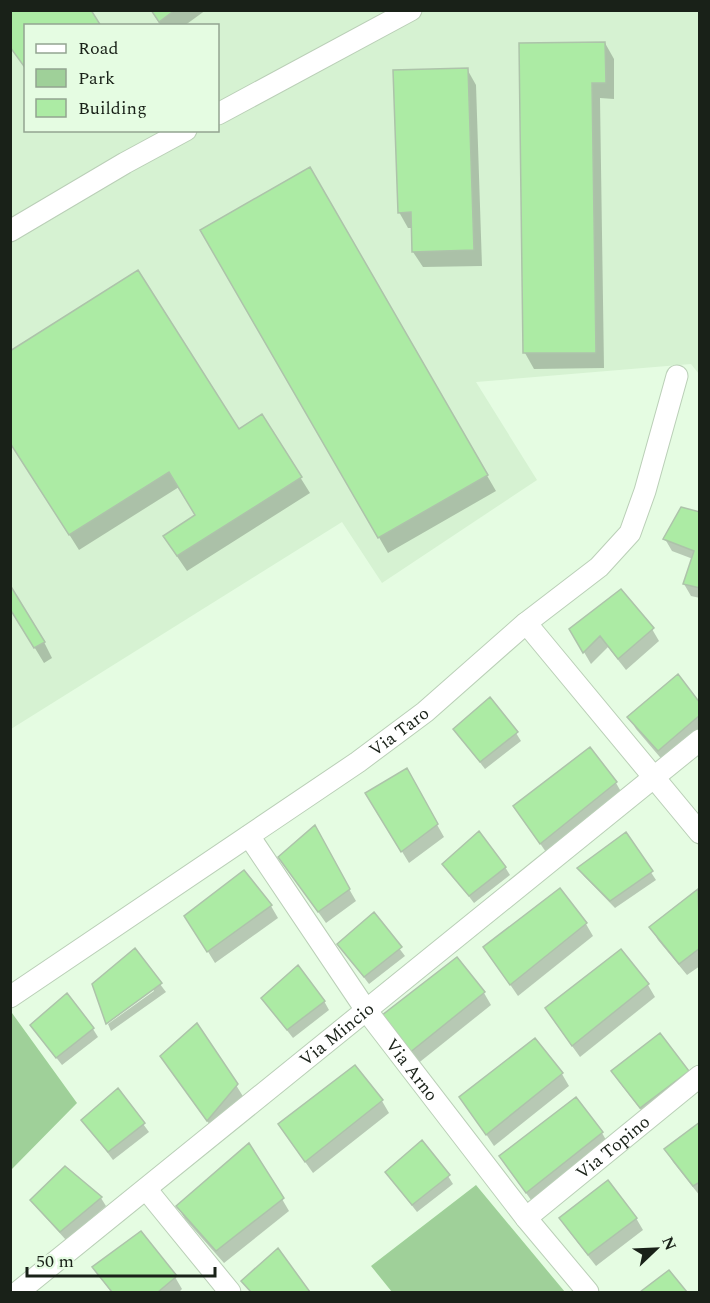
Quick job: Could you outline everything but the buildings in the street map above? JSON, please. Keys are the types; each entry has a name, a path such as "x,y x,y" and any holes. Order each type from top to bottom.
{"street":[{"path":"219,113 411,10"},
{"path":"10,231 182,132"},
{"name":"Via Taro","path":"10,997 358,762 415,719 526,623 599,567 630,533 645,491 678,376"},
{"path":"526,623 699,833"},
{"name":"Via Mincio","path":"18,1293 699,740"},
{"name":"Via Arno","path":"249,836 366,1010 526,1218 588,1293"},
{"name":"Via Topino","path":"526,1218 699,1076"},
{"path":"146,1189 230,1293"}],"shaded area":[{"path":"11,11 699,11 699,374 691,364 476,382 537,480 382,583 342,522 11,729"}],"green space":[{"path":"12,1013 77,1103 11,1170 10,1014"},
{"path":"476,1185 565,1292 392,1292 371,1266"}]}
